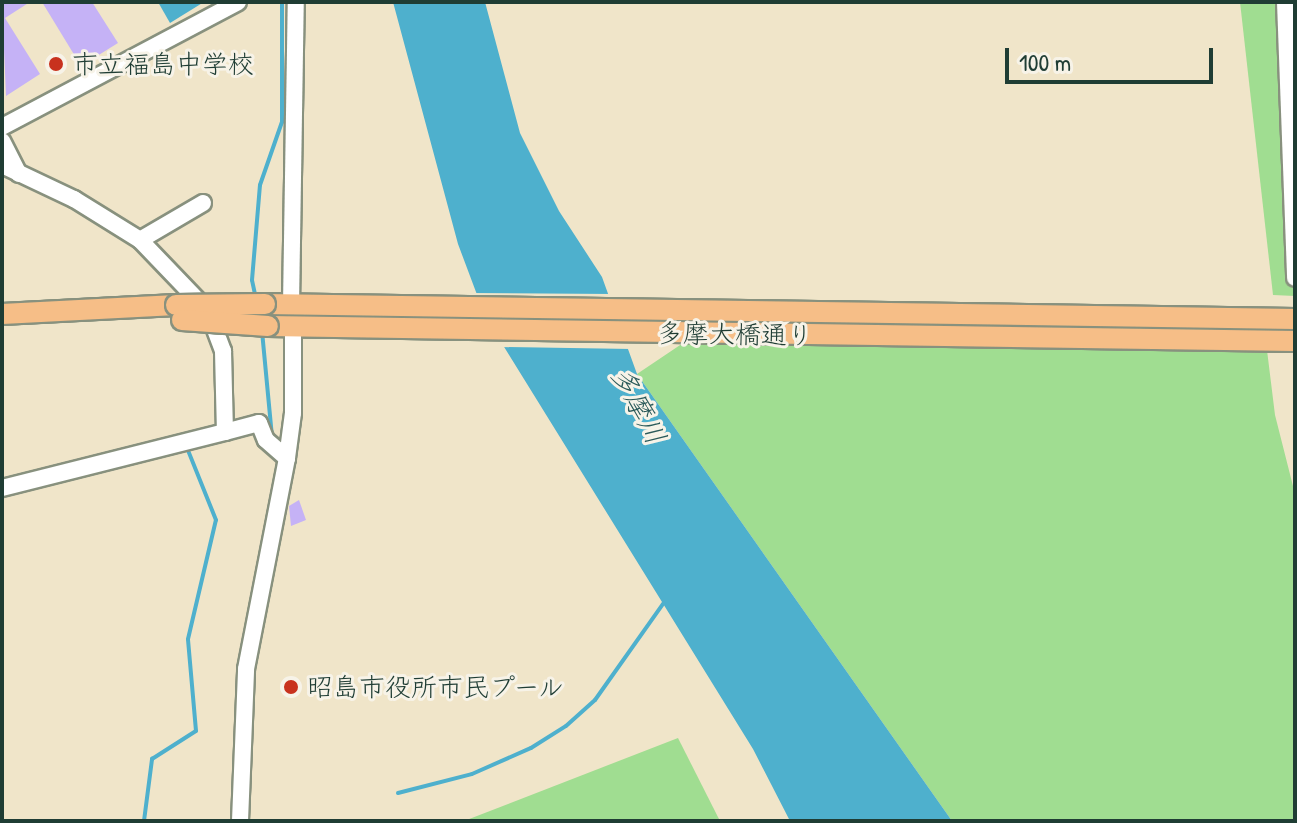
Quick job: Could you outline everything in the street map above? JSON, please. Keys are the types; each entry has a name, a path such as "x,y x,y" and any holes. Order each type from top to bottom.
{"main road":[{"name":"多摩大橋通り","path":"2,314 179,312 265,304 1295,319"},
{"name":"多摩大橋通り","path":"179,312 268,326 299,327 1295,341"}],"street":[{"path":"296,2 297,305"},
{"path":"1285,2 1295,278"},
{"path":"2,127 234,3"},
{"path":"2,141 19,174"},
{"path":"2,165 140,240 208,311 223,351 225,432"},
{"path":"140,240 203,203"},
{"path":"240,821 246,669 293,413 299,327"},
{"path":"2,488 259,423 266,440 283,456"}],"green space":[{"path":"1240,2 1295,2 1295,296 1273,295"},
{"path":"698,333 1266,342 1275,415 1295,494 1295,821 952,821 637,374"},
{"path":"678,738 720,821 464,821"}],"water":[{"path":"158,2 204,2 170,23"},
{"name":"多摩川","path":"393,2 485,2 520,133 559,211 602,277 637,374 952,821 790,821 753,749 485,316 458,244"}],"pier":[{"path":"472,293 612,294 632,349 500,347"}],"building":[{"path":"2,2 30,2 5,18 40,74 6,96"},
{"path":"42,2 92,2 118,43 81,66"},
{"path":"299,500 306,520 291,526 289,506"}],"waterway":[{"path":"256,299 252,280 260,185 282,122 282,2"},
{"path":"262,331 272,437"},
{"path":"144,821 152,759 196,731 188,639 216,520 187,448"},
{"path":"398,793 472,774 531,748 566,726 595,700 663,604"}],"place":[{"name":"市立福島中学校","path":"56,64"},
{"name":"昭島市役所市民プール","path":"291,687"}]}
